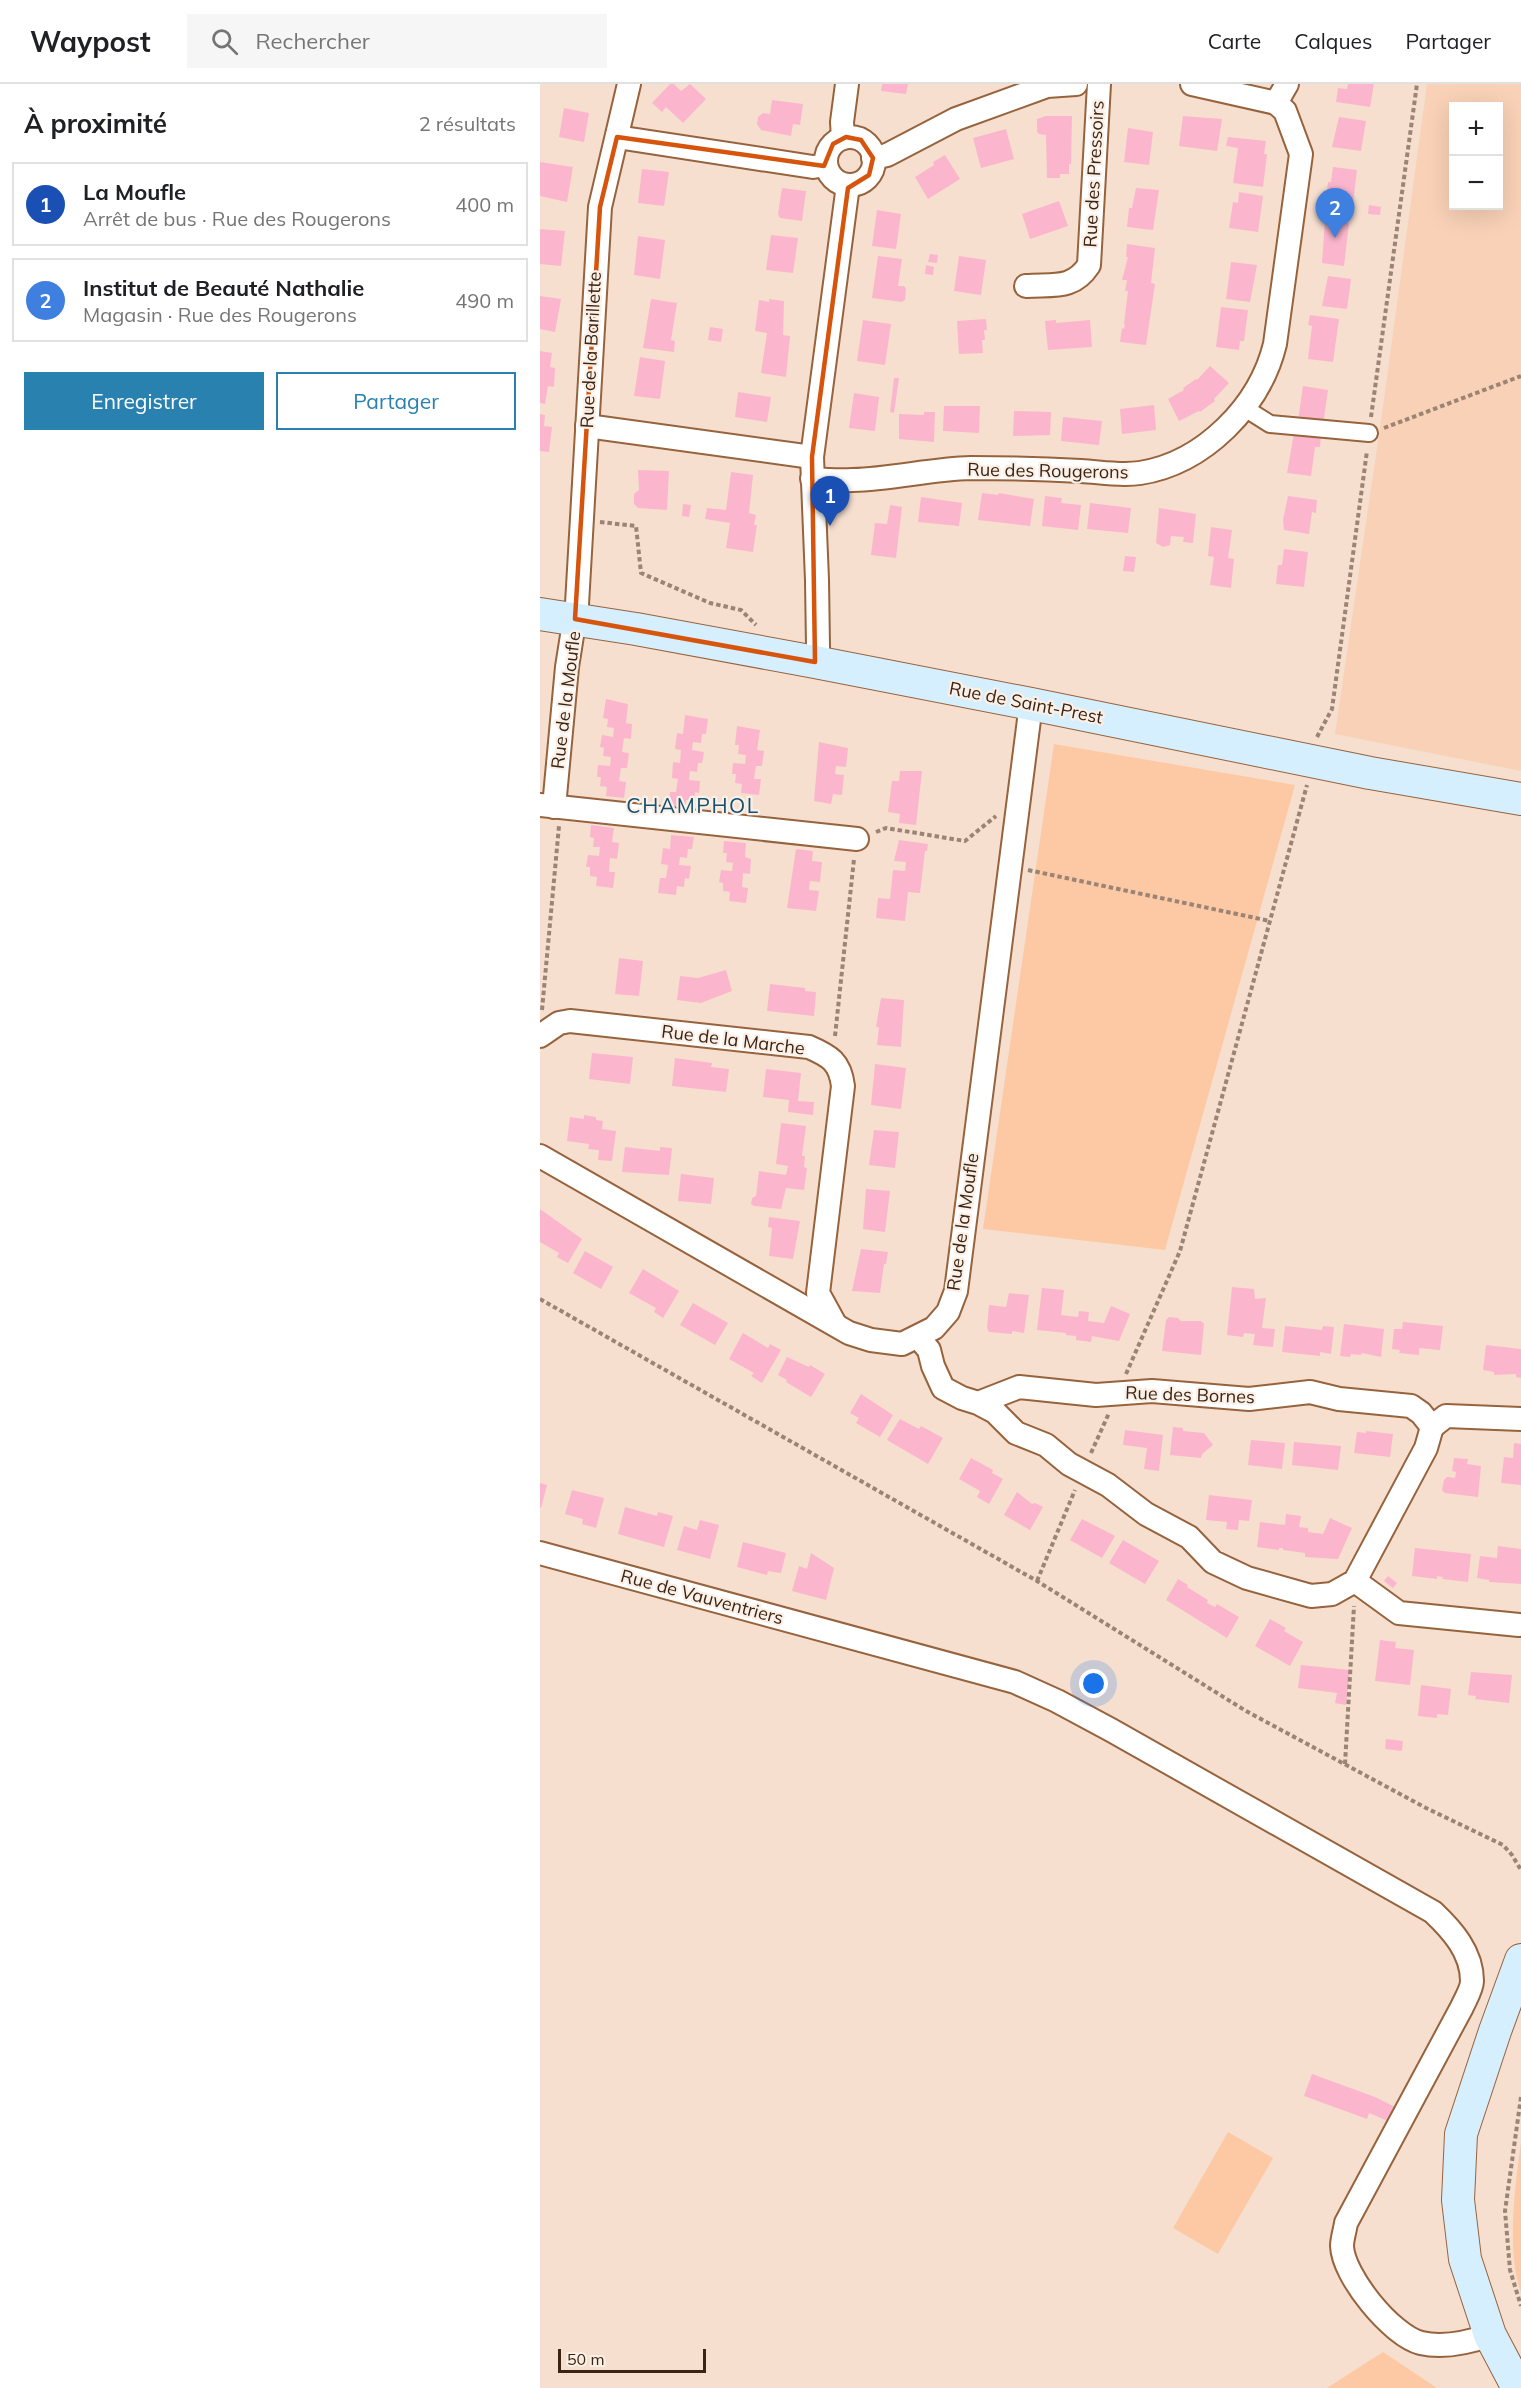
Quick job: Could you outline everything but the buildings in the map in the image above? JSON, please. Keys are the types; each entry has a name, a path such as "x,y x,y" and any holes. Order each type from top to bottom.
{"main road":[{"name":"Rue de Saint-Prest","path":"540,614 815,662 1314,762 1517,799"},
{"path":"1518,2388 1490,2335 1465,2259 1458,2200 1461,2134 1520,1961"}],"street":[{"name":"Rue de la Barillette","path":"575,619 600,207 629,84"},
{"path":"843,138 842,122 847,84"},
{"name":"Rue des Pressoirs","path":"873,158 887,155 966,115 1047,86 1076,84"},
{"name":"Rue des Pressoirs","path":"1026,286 1073,282 1082,277 1089,266 1099,84"},
{"path":"1192,84 1281,93"},
{"name":"Rue des Rougerons","path":"587,426 812,468 854,480 971,468 1124,474 1161,467 1193,453 1221,432 1243,407 1266,373 1275,344 1301,154 1285,111 1281,93"},
{"path":"617,137 813,167 826,165"},
{"path":"854,137 861,140 868,145 873,158 869,175 856,184 848,184 834,178 826,165 828,150 843,138 854,137"},
{"path":"815,662 818,646 817,580 812,468 848,184"},
{"path":"1243,407 1270,424 1369,433"},
{"name":"Rue de la Moufle","path":"556,807 567,667 575,619"},
{"name":"Rue de la Moufle","path":"540,1156 849,1333 902,1344 934,1328 948,1312 956,1291 1031,704"},
{"path":"556,807 856,839"},
{"name":"Rue de la Marche","path":"544,1033 559,1023 570,1022 808,1047 822,1053 832,1061"},
{"path":"832,1061 841,1070 843,1086 818,1293 836,1326"},
{"path":"918,1337 929,1350 943,1388 962,1398 978,1402 995,1412 1016,1433 1046,1445 1083,1472 1108,1485 1146,1515 1189,1537 1213,1562 1247,1578 1311,1596 1332,1594 1356,1581 1426,1448 1432,1427 1446,1416 1521,1419"},
{"name":"Rue des Bornes","path":"978,1402 1019,1388 1096,1395 1152,1391 1249,1399 1310,1392 1339,1399 1411,1406 1421,1413 1432,1427"},
{"name":"Rue de Vauventriers","path":"540,1552 1015,1682 1057,1701 1433,1912 1455,1933 1467,1956 1472,1982 1462,2007 1346,2223 1342,2246 1348,2267 1372,2305 1397,2331 1421,2343 1466,2344 1490,2335"},
{"path":"1356,1581 1399,1613 1519,1625"}],"path":[{"path":"1037,1581 1179,1251 1314,762 1315,741 1332,709 1417,84"},
{"path":"1369,433 1521,376"},
{"path":"582,520 636,526 641,573 710,603 741,610 756,626"},
{"path":"832,1061 856,839 886,828 965,841 1019,797"},
{"path":"544,1033 541,1016 556,807"},
{"path":"1010,866 1270,921"},
{"path":"540,1299 1037,1581 1246,1711 1426,1808 1503,1845 1521,1870"},
{"path":"1345,1764 1356,1581"},
{"path":"1521,2097 1505,2211 1510,2270 1521,2306"}],"highlighted area":[{"path":"617,137 824,166 833,144 846,137 861,140 873,158 869,175 848,188 812,457 815,662 575,619 600,207"}],"shaded area":[{"path":"1427,84 1521,84 1521,771 1335,734"},
{"path":"1054,744 1295,785 1165,1250 983,1229"},
{"path":"1228,2132 1273,2158 1218,2254 1173,2228"},
{"path":"1521,2142 1521,2293 1514,2258 1513,2218"},
{"path":"1383,2352 1437,2388 1327,2388"}],"place":[{"name":"Institut de Beauté Nathalie","path":"1335,238"},
{"name":"La Moufle","path":"830,526"}],"district":[{"name":"CHAMPHOL","path":"693,806"}]}
